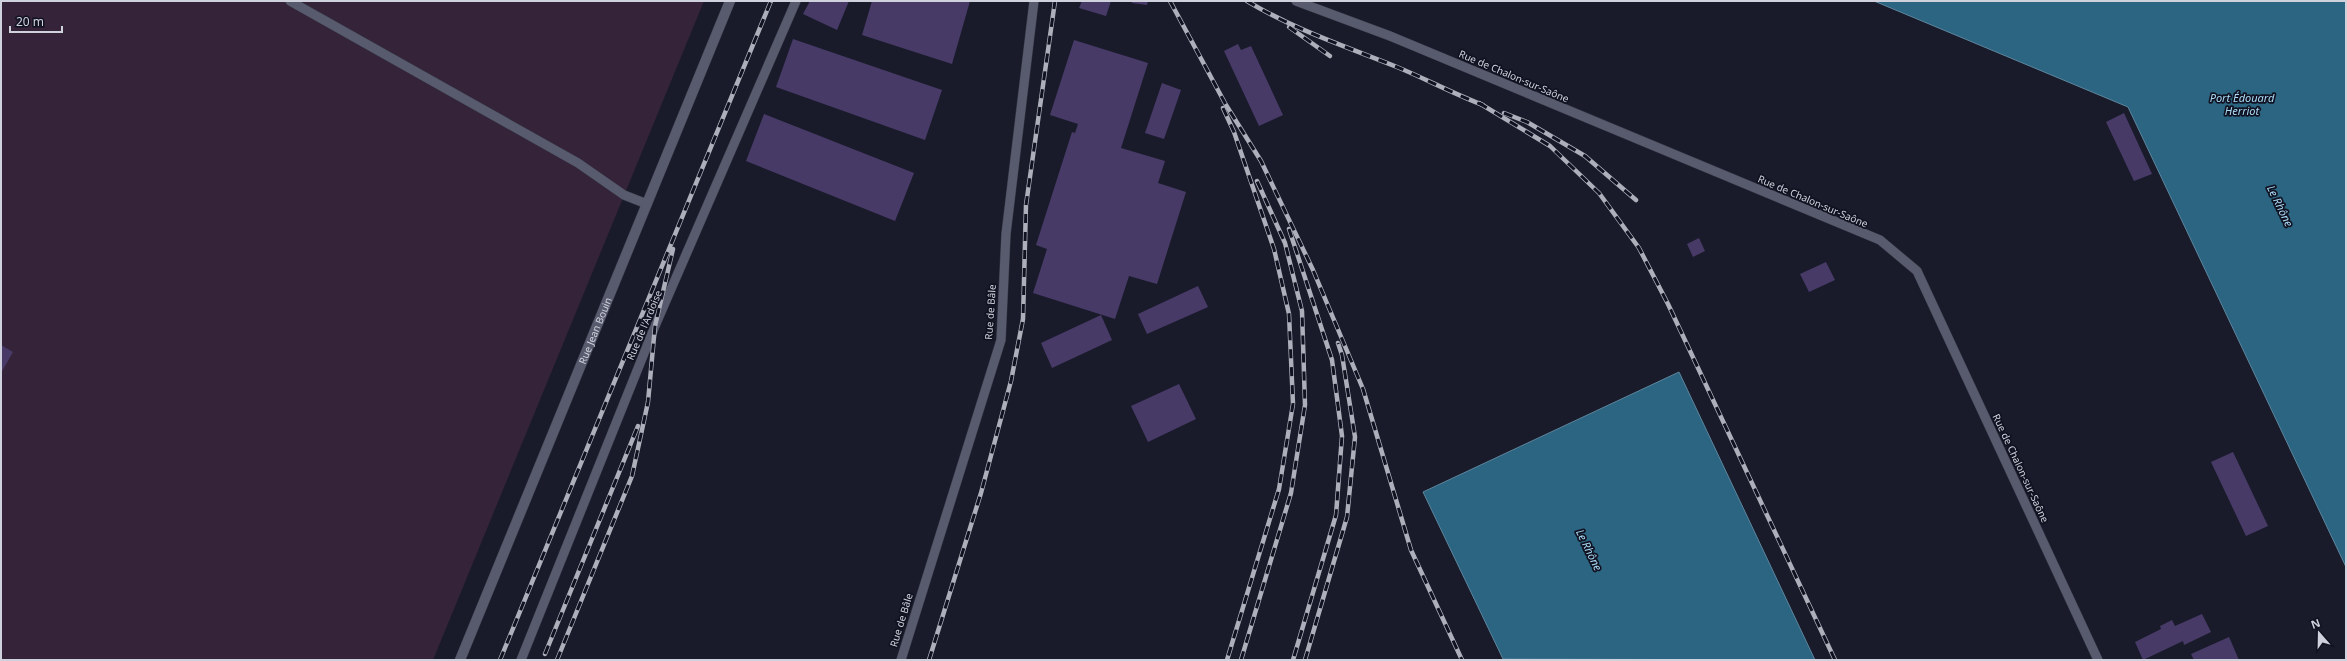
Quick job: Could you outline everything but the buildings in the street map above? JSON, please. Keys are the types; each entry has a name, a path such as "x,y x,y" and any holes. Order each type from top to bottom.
{"street":[{"name":"Rue Jean Bouin","path":"460,660 730,1"}],"lane":[{"path":"290,1 578,163 624,195 647,204"},
{"name":"Rue de l'Ardoise","path":"522,660 655,326 796,1"},
{"name":"Rue de Bâle","path":"901,660 1001,340 1006,234 1034,1"},
{"name":"Rue de Chalon-sur-Saône","path":"1296,1 1390,36 1880,240 1917,271 2098,660"}],"shaded area":[{"path":"1,1 704,1 433,660 1,660"}],"water":[{"name":"Port Édouard Herriot","path":"1874,1 2346,1 2346,567 2128,107"},
{"name":"Le Rhône","path":"1679,372 1815,660 1503,659 1423,492"}],"railway":[{"path":"500,660 771,1"},
{"path":"929,660 981,493 1011,381 1023,319 1026,205 1055,1"},
{"path":"1170,1 1226,105 1261,161 1313,270 1363,389 1411,550 1462,660"},
{"path":"1247,1 1301,29 1397,67 1483,105"},
{"path":"1289,27 1330,56"},
{"path":"1479,103 1550,146 1599,193 1639,248 1668,304 1835,660"},
{"path":"1223,108 1234,132 1274,249 1289,314 1293,404 1279,489 1227,660"},
{"path":"1504,113 1527,122 1585,156 1636,200"},
{"path":"1241,660 1291,493 1305,405 1302,311 1285,243 1257,181"},
{"path":"1289,229 1332,360 1342,436 1336,515 1293,660"},
{"path":"557,660 632,476 648,402 655,326 673,249"},
{"path":"1305,660 1347,517 1355,437 1342,355 1338,343"},
{"path":"545,654 638,426"}]}
